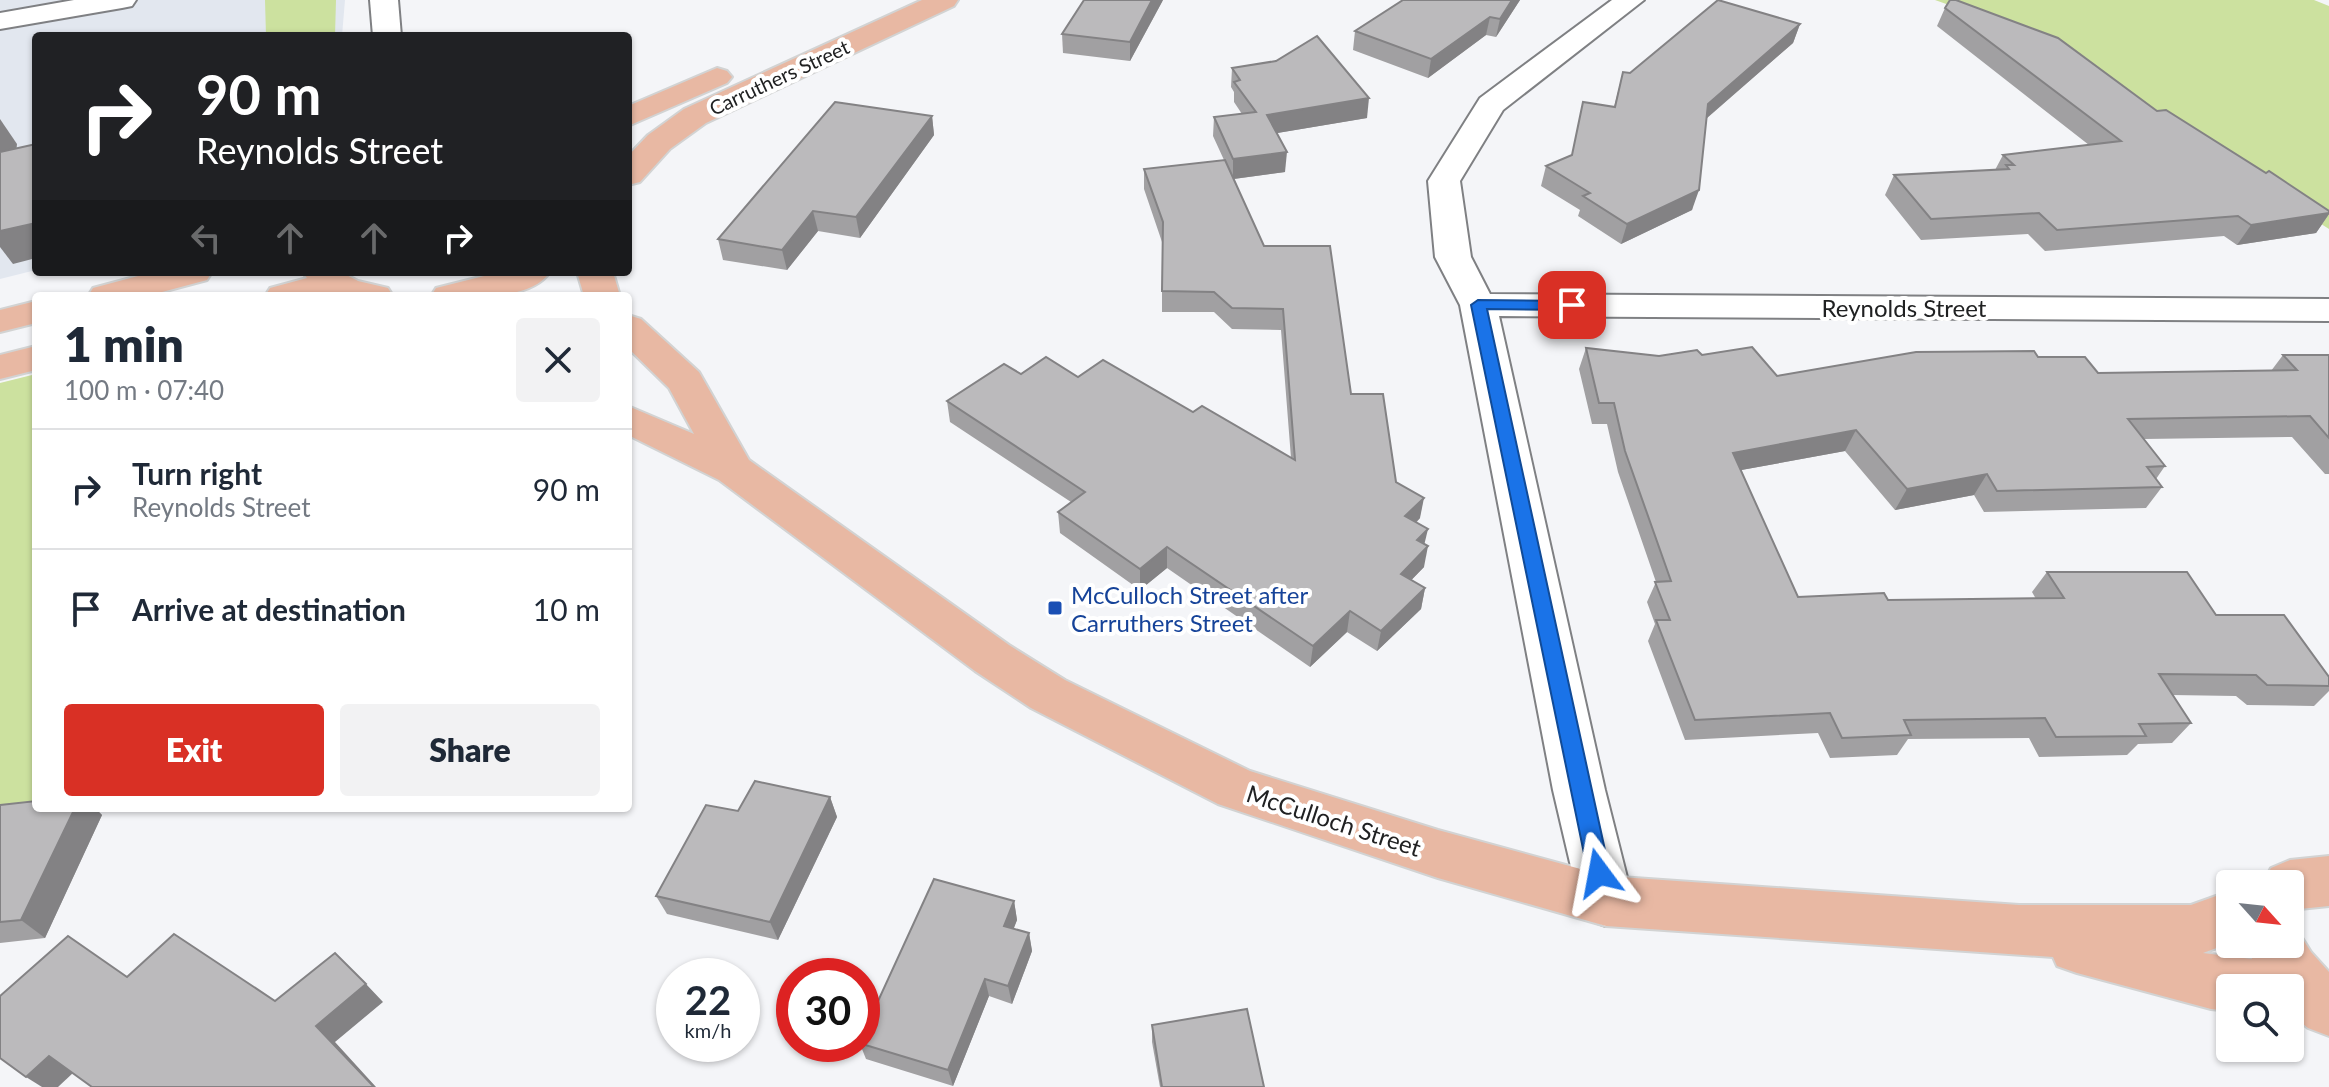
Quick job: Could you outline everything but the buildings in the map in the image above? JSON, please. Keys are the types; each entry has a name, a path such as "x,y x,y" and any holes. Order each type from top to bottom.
{"main road":[{"name":"Carruthers Street","path":"632,115 886,0"},
{"name":"Carruthers Street","path":"632,171 659,142 695,116 944,0"},
{"path":"121,292 179,276"},
{"path":"473,292 522,276"},
{"path":"292,292 325,278 350,292"},
{"path":"0,321 32,313"},
{"name":"McCulloch Street","path":"632,331 685,381 734,470"},
{"path":"0,367 32,359"},
{"name":"McCulloch Street","path":"632,421 734,470 992,658 1048,694 1236,788 1438,854 1606,901 2019,931 2191,931 2216,922"},
{"path":"2304,884 2329,881"},
{"name":"McCulloch Street","path":"2019,931 2216,983"}],"street":[{"path":"0,21 122,0"},
{"path":"384,0 387,32"},
{"path":"1606,901 1579,790 1478,305 1453,257 1444,181 1491,104 1630,0"},
{"name":"Reynolds Street","path":"1478,305 2329,310"}],"shaded area":[{"path":"0,0 345,0 342,32 32,32 32,271 0,279"}],"green space":[{"path":"265,0 336,0 335,32 266,32"},
{"path":"1935,0 2314,0 2329,6 2329,229 2019,30"},
{"path":"32,375 32,804 0,827 0,383"}],"place":[{"name":"McCulloch Street after Carruthers Street","path":"1055,608"}],"route":[{"path":"1572,305 1478,305 1599,873"}]}
